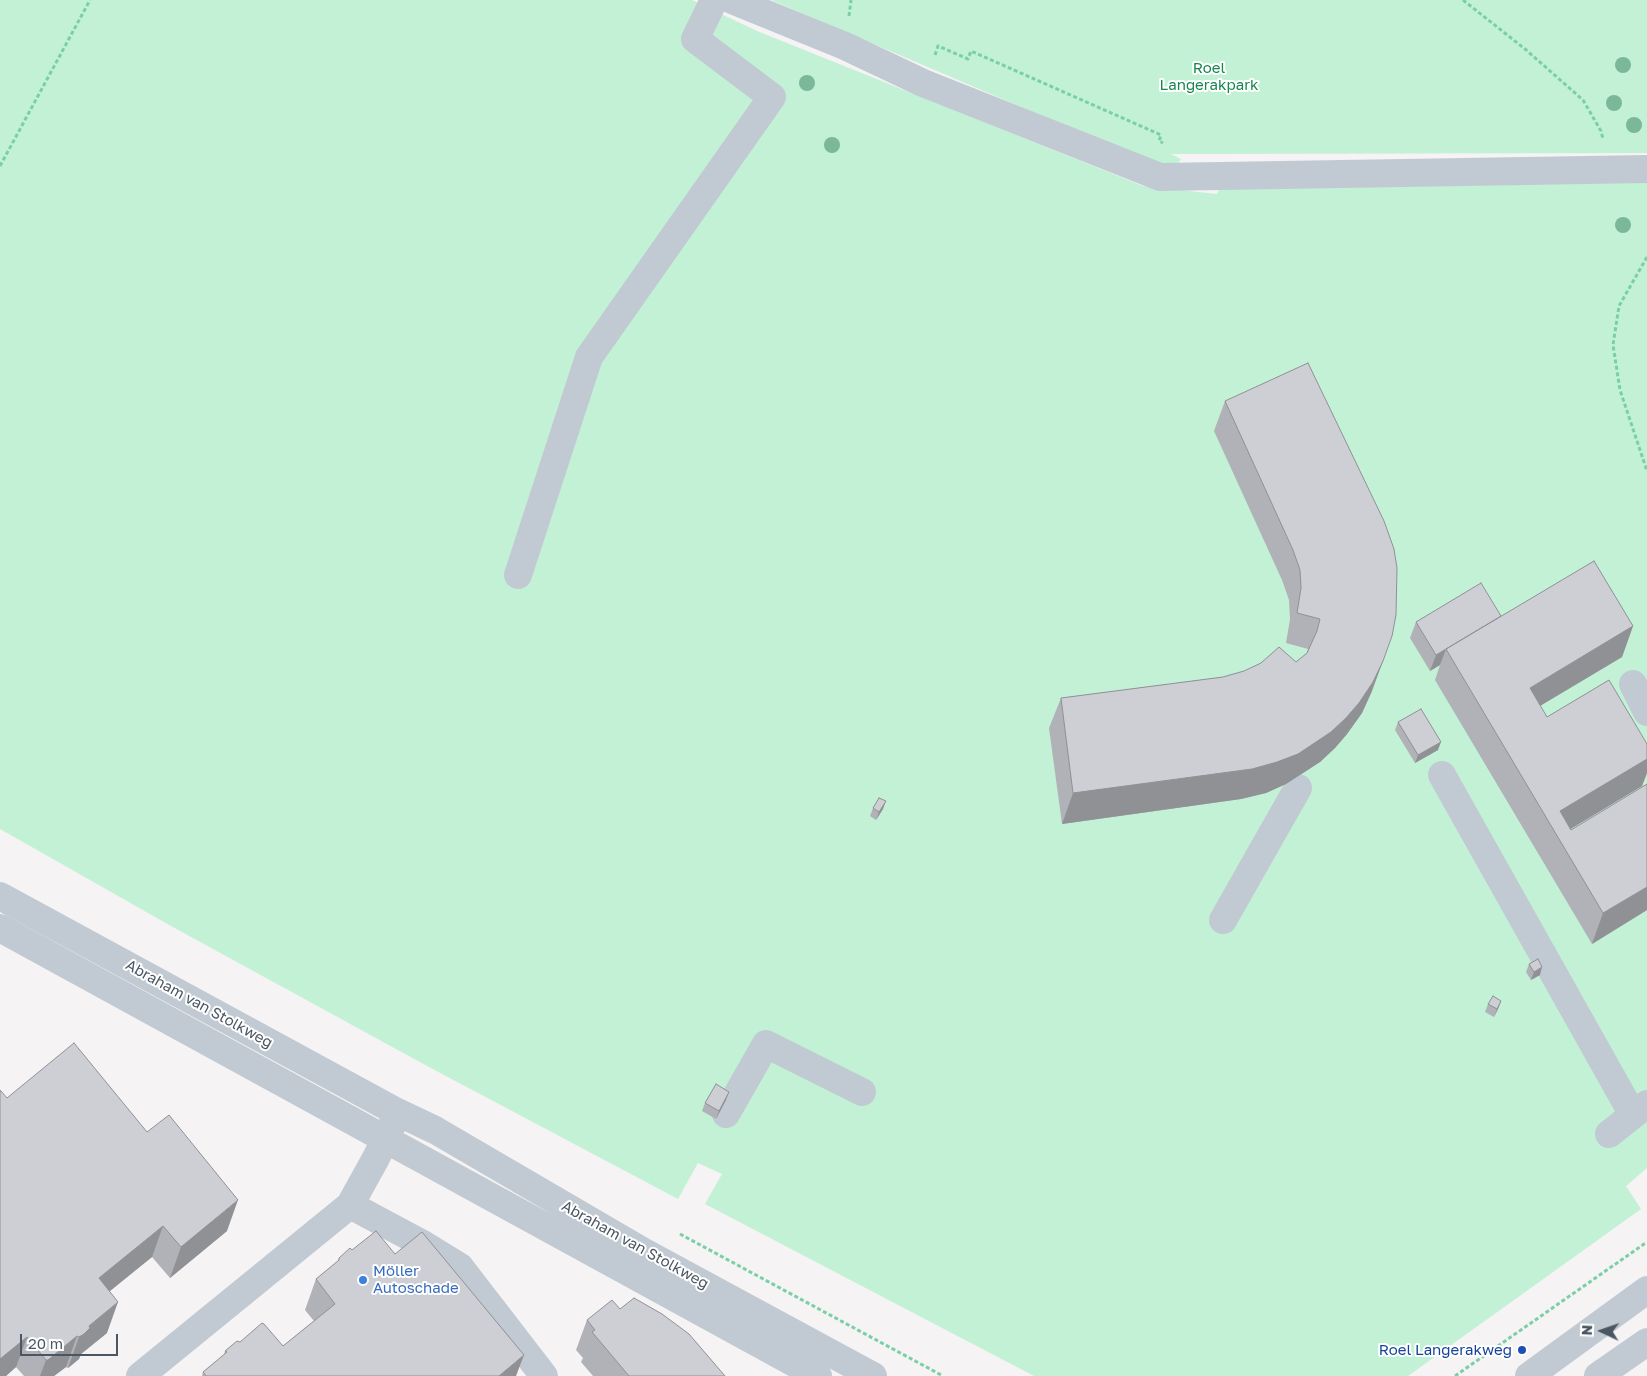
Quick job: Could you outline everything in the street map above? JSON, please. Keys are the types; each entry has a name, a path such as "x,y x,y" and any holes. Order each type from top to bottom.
{"street":[{"path":"518,575 589,357 772,97 695,38 714,0"},
{"path":"732,0 845,46 923,83 1160,178 1647,168"},
{"path":"1633,684 1647,712"},
{"path":"1442,775 1642,1108 1609,1134"},
{"path":"1223,920 1298,788"},
{"name":"Abraham van Stolkweg","path":"0,896 397,1112 435,1130 644,1252 873,1376"},
{"name":"Abraham van Stolkweg","path":"0,928 818,1376"},
{"path":"726,1114 766,1044 862,1092"},
{"path":"140,1376 350,1205 386,1140 397,1112"},
{"path":"350,1205 421,1243 460,1267 544,1376"},
{"path":"1529,1376 1647,1290"},
{"path":"1598,1376 1647,1342"}],"path":[{"path":"0,166 90,0"},
{"path":"1463,0 1526,49 1583,100 1601,131 1610,169"},
{"path":"923,83 938,46 968,59 971,51 1161,135 1159,141 1167,144"},
{"path":"1647,257 1620,306 1612,346 1620,390 1647,471"},
{"path":"1455,1376 1647,1242"}],"green space":[{"path":"0,0 692,0 757,31 1143,186 1217,194 1223,182 1647,180 1647,1168 1626,1186 1641,1209 1408,1376 1034,1376 705,1204 722,1174 698,1163 678,1199 429,1067 171,926 0,829"},
{"name":"Roel Langerakpark","path":"771,0 1647,0 1647,153 1171,154 1181,159 1173,172"}],"building":[{"path":"1308,363 1384,521 1394,549 1397,568 1396,615 1392,636 1373,682 1359,703 1331,732 1298,754 1277,762 1252,769 1073,793 1061,698 1223,677 1244,671 1261,663 1279,647 1296,662 1307,653 1320,619 1297,613 1301,588 1300,570 1293,550 1225,401"},
{"path":"1594,561 1633,626 1530,688 1547,717 1609,680 1647,744 1647,759 1560,811 1571,830 1647,784 1647,887 1603,913 1446,649"},
{"path":"1481,583 1501,616 1436,655 1416,622"},
{"path":"1421,709 1441,742 1418,755 1398,722"},
{"path":"879,798 886,801 879,812 873,808"},
{"path":"1538,959 1542,967 1534,972 1529,964"},
{"path":"1493,996 1501,1001 1497,1009 1488,1004"},
{"path":"74,1043 147,1132 169,1115 238,1200 181,1247 163,1226 99,1278 118,1302 89,1326 90,1328 84,1334 79,1337 77,1336 48,1360 27,1337 0,1359 0,1090 7,1098"},
{"path":"716,1084 729,1092 719,1111 705,1103"},
{"path":"376,1231 395,1254 422,1232 524,1355 499,1376 206,1376 203,1372 227,1352 225,1351 237,1341 240,1342 262,1323 283,1346 335,1304 316,1279 350,1248 352,1250"},
{"path":"634,1298 662,1314 689,1334 725,1376 629,1376 592,1332 595,1330 587,1320 612,1300 620,1309"}],"place":[{"name":"Möller Autoschade","path":"363,1280"},
{"name":"Roel Langerakweg","path":"1522,1350"}]}
